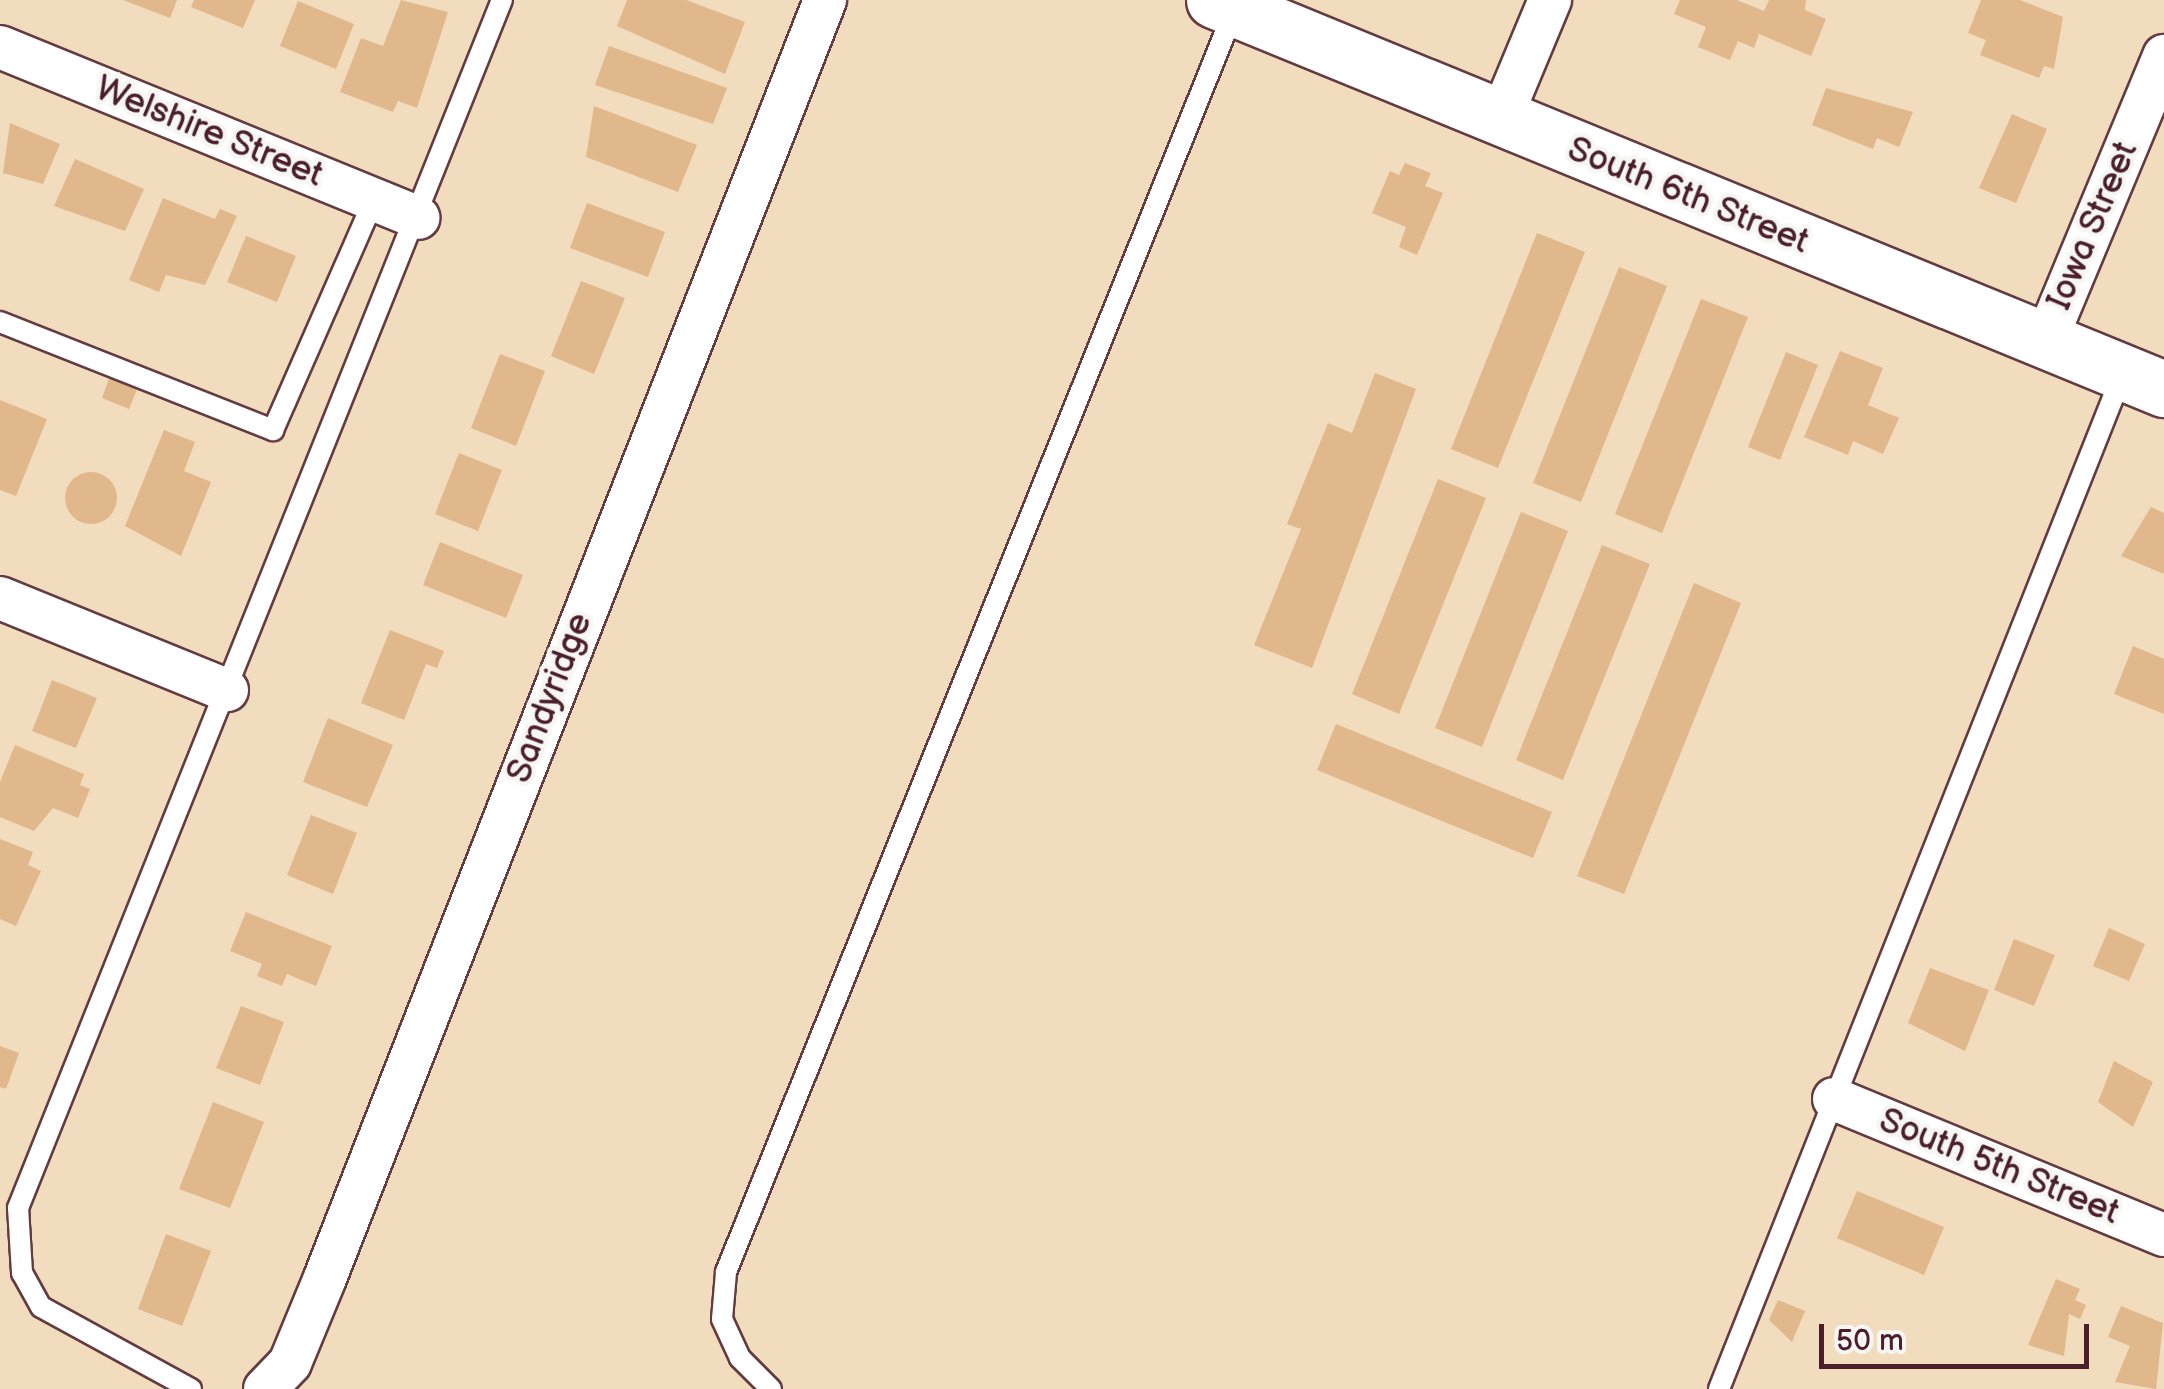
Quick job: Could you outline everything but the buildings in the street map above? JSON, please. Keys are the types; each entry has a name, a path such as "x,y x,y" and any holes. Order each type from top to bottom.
{"street":[{"name":"Sandyridge","path":"266,1389 290,1363 325,1278 825,0"},
{"path":"1500,120 1550,0"},
{"name":"South 6th Street","path":"1224,4 2144,380"},
{"name":"Welshire Street","path":"0,47 418,218"},
{"name":"Iowa Street","path":"2046,340 2164,56"},
{"path":"0,598 227,690"},
{"name":"South 5th Street","path":"1834,1098 2162,1230"}],"lane":[{"path":"191,1389 41,1307 22,1273 18,1208 418,218 502,0"},
{"path":"771,1389 740,1358 722,1319 726,1272 1224,4"},
{"path":"0,322 273,430 374,200"},
{"path":"1719,1389 1834,1098 2144,380"}]}
